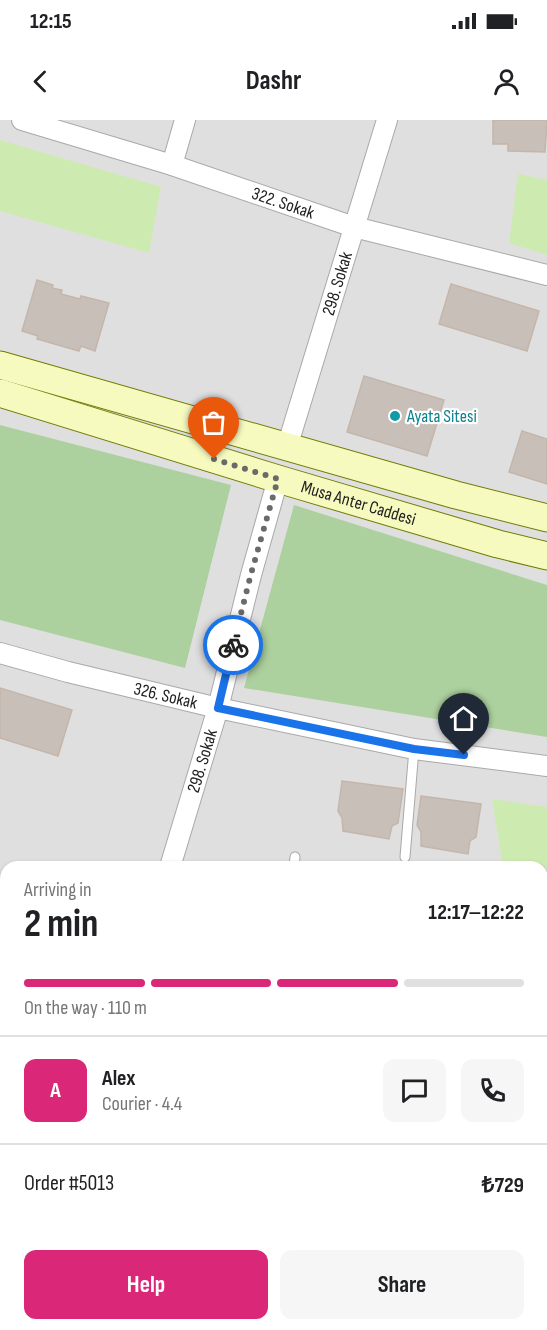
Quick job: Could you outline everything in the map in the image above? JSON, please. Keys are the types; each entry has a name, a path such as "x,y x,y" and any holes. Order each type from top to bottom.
{"main road":[{"name":"Musa Anter Caddesi","path":"0,365 456,495 547,518"},
{"name":"Musa Anter Caddesi","path":"0,393 278,479 498,544 547,556"}],"street":[{"name":"322. Sokak","path":"22,120 172,165 354,227 547,275"},
{"path":"172,165 185,120"},
{"name":"298. Sokak","path":"287,447 387,120"},
{"name":"298. Sokak","path":"172,861 218,708 251,574 278,479"},
{"name":"326. Sokak","path":"0,653 218,708 414,749 547,766"}],"lane":[{"path":"405,857 414,749"}],"shaded area":[{"path":"0,120 547,120 547,861 0,861"}],"green space":[{"path":"0,140 161,187 149,253 0,211"},
{"path":"518,174 547,180 547,255 509,243"},
{"path":"0,425 231,485 185,668 0,620"},
{"path":"294,505 547,585 547,737 244,688"},
{"path":"492,799 547,807 547,861 502,861"}],"building":[{"path":"493,120 547,120 545,152 508,151 508,144 493,144"},
{"path":"37,280 53,285 52,288 62,290 61,294 109,303 95,351 81,346 79,351 37,339 38,336 22,331"},
{"path":"451,284 539,311 527,351 439,324"},
{"name":"Ayata Sitesi","path":"364,376 444,400 427,456 347,432"},
{"path":"522,431 547,439 547,484 509,472"},
{"path":"0,688 72,710 58,756 0,738"},
{"path":"342,781 403,789 398,823 392,826 389,839 343,831 342,818 338,811"},
{"path":"421,796 481,804 476,837 470,841 468,854 421,846 421,832 417,825"}],"way so far":[{"path":"214,459 278,479 233,645"}],"place":[{"name":"Ayata Sitesi","path":"395,416"}],"route":[{"path":"233,645 218,708 414,749 464,755"}]}
